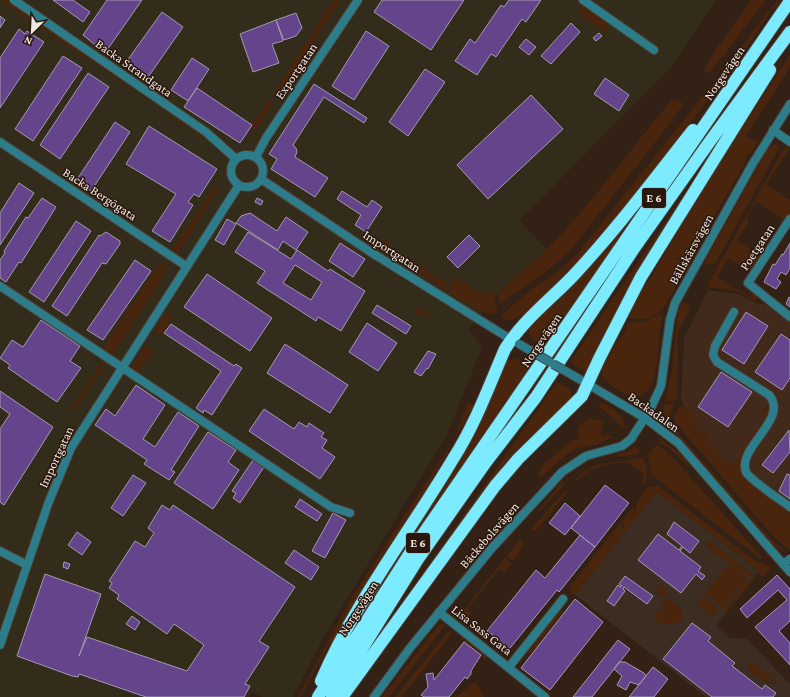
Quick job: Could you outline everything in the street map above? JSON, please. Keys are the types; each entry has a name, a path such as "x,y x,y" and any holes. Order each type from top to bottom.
{"highway":[{"name":"Norgevägen","path":"318,697 410,554 790,1"},
{"name":"Norgevägen","path":"332,697 418,559 486,462 536,397 635,247 790,32"},
{"path":"342,697 495,486 518,459 578,401 641,277 790,37"},
{"path":"314,697 329,663 353,620 454,458 473,423 505,349 515,342 524,323 572,276 598,247 747,64"}],"street":[{"name":"Backa Strandgata","path":"14,0 206,132 236,159"},
{"name":"Exportgatan","path":"256,157 266,138 358,0"},
{"path":"583,0 654,50"},
{"name":"Bällskärsvägen","path":"645,418 656,400 664,377 668,332 675,303 773,130 790,104"},
{"path":"773,130 790,142"},
{"name":"Backa Bergögata","path":"0,142 186,266"},
{"path":"246,155 256,157 263,167 262,180 251,187 238,185 233,179 231,172 232,165 236,159 246,155"},
{"name":"Importgatan","path":"262,180 368,251 515,342"},
{"name":"Importgatan","path":"0,645 66,457 81,430 238,185"},
{"name":"Poetgatan","path":"790,219 748,283 790,317"},
{"path":"0,286 331,507 350,513"},
{"path":"734,312 714,346 713,356 717,362 769,395 774,402 776,407 773,416 749,454 745,467 748,476 790,507"},
{"name":"Backadalen","path":"515,342 645,418 678,443 787,562 790,572"},
{"name":"Bäckebolsvägen","path":"374,697 439,612 513,524 562,472 586,456 627,443 645,418"},
{"path":"0,551 28,565"},
{"name":"Lisa Sass Gata","path":"509,667 563,599"},
{"name":"Lisa Sass Gata","path":"439,612 545,697"}],"shaded area":[{"path":"0,0 716,0 672,66 519,221 547,250 504,287 469,328 482,347 447,434 322,640 293,697 263,697 252,692 249,697 0,697"},
{"path":"0,0 6,0 55,31 50,34"},
{"path":"333,0 340,0 280,93 277,95 273,94"},
{"path":"751,0 766,0 710,73 704,71 710,58"},
{"path":"777,0 779,0 778,6 773,8 735,66 596,243 528,311 513,320 506,320 501,317 519,299 560,269 579,252"},
{"path":"581,6 608,23 608,31 606,33 581,16 578,12"},
{"path":"56,33 137,89 135,90 53,36"},
{"path":"790,55 790,67 746,136 758,142 751,153 747,154 743,167 719,208 686,272 683,271 669,299 658,313 641,319 629,318 628,315 725,153"},
{"path":"269,99 273,104 256,129 250,128"},
{"path":"679,100 683,104 671,122 569,252 544,273 500,304 498,295 564,232 671,101"},
{"path":"162,109 206,136 204,138"},
{"path":"774,144 780,146 715,264 703,265 767,149"},
{"path":"787,147 789,149 766,185 790,200 790,215 786,221 756,201 747,218 748,223 737,240 762,257 752,272 728,258 717,277 750,297 753,293 758,295 758,298 755,301 739,292 708,287 707,286 783,150"},
{"path":"215,184 218,188 217,191 180,250 177,252 172,251"},
{"path":"656,185 609,254 607,254 607,257 545,347 531,339 528,329 530,326 575,281"},
{"path":"679,202 681,203 589,368 584,371 570,362"},
{"path":"383,238 387,239 391,247 436,276 430,280 385,250 381,245"},
{"path":"165,264 168,266 164,275 112,356 103,349 153,273 159,265"},
{"path":"438,277 445,281 449,292 431,281"},
{"path":"458,278 462,280 460,282 465,285 466,283 478,292 486,293 493,290 497,308 496,313 488,314 451,294 450,284 452,280"},
{"path":"708,290 738,294 756,303 770,305 790,321 790,508 727,465 690,424 681,399 684,339"},
{"path":"682,302 687,304 690,309 678,332 677,397 676,401 665,401 672,371 678,312"},
{"path":"419,307 432,315 421,314 421,316 414,316"},
{"path":"169,314 173,316 161,336 154,332 165,315"},
{"path":"661,314 663,316 659,333 658,360 654,377 650,387 644,393 637,397 630,396 616,389 607,382 602,375 603,363 626,330 627,323 644,321"},
{"path":"145,346 153,349 150,354 156,358 149,355 138,372 142,376 132,367"},
{"path":"516,358 531,366 392,569 443,487 506,361"},
{"path":"104,360 106,362 105,365 74,411 70,410"},
{"path":"557,382 571,390 571,399 409,593"},
{"path":"468,402 473,405 472,408 424,494 326,651 300,697 298,697 352,597 454,439"},
{"path":"600,402 621,415 624,429 599,406"},
{"path":"769,402 769,413 767,419 751,443 746,441 745,436 751,439 767,413 763,410"},
{"path":"675,403 667,419 663,412 664,405"},
{"path":"680,406 695,412 692,417 697,420 694,425 708,435 705,439 709,442 708,444 720,453 718,456 732,466 744,449 746,450 741,465 745,479 790,513 790,550 773,536 675,422 674,417"},
{"path":"588,419 604,420 601,432 602,437 608,435 613,437 596,445 576,448 560,460 543,476 537,475 545,463 573,440 579,440 577,428"},
{"path":"671,425 769,537 785,552 775,547 681,439 670,426"},
{"path":"661,439 686,458 689,467 673,451 659,442"},
{"path":"656,445 663,449 677,462 762,557 761,559 652,475 648,455"},
{"path":"635,446 640,452 633,455 615,457 615,455 627,452"},
{"path":"643,457 647,474 644,484 642,483 644,474 628,462 600,466 576,480 583,472 599,465 634,460"},
{"path":"562,482 565,484 530,521"},
{"path":"658,486 755,561 771,568 764,576 760,576 757,569 657,493 632,524 637,502 648,487"},
{"path":"654,489 759,571 716,626 730,638 747,639 790,684 790,697 706,697 573,593"},
{"path":"566,490 563,498 537,530 532,530 531,529"},
{"path":"635,504 631,525 624,534 623,520"},
{"path":"622,520 622,537 574,595 569,588"},
{"path":"520,540 523,542 523,547 513,561 506,557"},
{"path":"708,541 712,542 754,575 755,578 752,579 730,561 727,563 705,545"},
{"path":"505,558 512,564 504,572 499,569 467,610 471,614 462,624 458,618"},
{"path":"730,563 747,577 722,608 705,593"},
{"path":"748,579 752,582 727,611 724,609"},
{"path":"662,584 669,594 667,596 660,596 656,591 659,585"},
{"path":"703,596 718,609 711,617 696,604"},
{"path":"668,598 682,610 682,615 685,618 677,623 669,625 653,618 664,605 661,603"},
{"path":"564,611 530,655 526,650 554,613"},
{"path":"440,624 446,624 389,697 382,697"},
{"path":"450,629 451,634 402,697 395,697"},
{"path":"462,637 487,657 485,659 463,642"},
{"path":"750,662 760,666 759,669 767,673 770,672 772,675 766,680 771,682 773,677 777,683 771,684 749,671"},
{"path":"475,681 484,697 457,697"}],"building":[{"path":"53,0 73,0 90,12 83,22"},
{"path":"107,0 142,0 105,53 83,35"},
{"path":"382,0 464,0 431,50 374,12"},
{"path":"509,0 541,0 526,22 522,19 496,57 491,54 477,75 455,61 470,39 475,43 501,5 504,7"},
{"path":"162,12 183,27 146,80 124,65"},
{"path":"296,13 302,28 296,36 284,40 276,20"},
{"path":"0,16 5,20 0,28"},
{"path":"276,20 283,41 272,44 279,63 253,72 240,34"},
{"path":"571,23 580,32 551,64 541,56"},
{"path":"19,29 25,34 27,31 44,42 0,108 0,58"},
{"path":"366,31 389,46 354,100 332,86"},
{"path":"599,33 602,36 596,41 593,38"},
{"path":"526,39 536,47 529,55 519,47"},
{"path":"63,56 82,68 33,141 15,129"},
{"path":"192,58 209,69 188,101 171,90"},
{"path":"425,69 445,82 408,136 389,122"},
{"path":"88,73 109,87 60,159 40,145"},
{"path":"605,78 629,95 619,111 594,94"},
{"path":"314,84 367,118 364,123 324,97 293,145 297,152 295,157 328,178 315,197 271,169 277,159 269,154"},
{"path":"197,88 252,125 240,143 184,107"},
{"path":"531,95 563,129 488,199 457,165"},
{"path":"115,122 130,132 91,191 76,181"},
{"path":"149,126 217,169 199,197 194,194 188,202 193,205 170,242 152,231 176,194 126,164"},
{"path":"19,183 34,193 0,245 0,213"},
{"path":"342,191 367,207 372,200 382,207 366,232 355,225 361,215 337,199"},
{"path":"42,198 56,207 21,263 19,262 6,282 0,278 0,260 5,253 4,251 26,217 28,218"},
{"path":"257,198 263,201 261,205 255,202"},
{"path":"250,213 277,231 286,217 308,232 296,250 283,241 278,250 236,223 241,216"},
{"path":"227,219 236,224 224,245 215,240"},
{"path":"76,221 91,231 44,302 29,292"},
{"path":"106,232 120,241 120,244 106,264 102,263 67,316 52,306 99,235 100,236"},
{"path":"248,232 291,259 297,250 328,271 330,269 365,291 341,331 318,317 316,321 257,283 265,271 235,252","holes":["295,265 322,282 311,300 283,283"]},
{"path":"469,235 480,246 458,268 447,257"},
{"path":"340,243 365,259 353,277 329,261"},
{"path":"790,243 790,268 786,275 781,272 777,279 781,282 776,289 764,282 773,264 775,265"},
{"path":"135,260 151,271 103,340 87,330"},
{"path":"207,274 272,318 250,351 184,307"},
{"path":"789,297 790,298 790,307 786,304"},
{"path":"377,305 411,326 406,334 372,313"},
{"path":"746,312 768,326 744,364 722,350"},
{"path":"41,320 80,346 70,361 81,368 57,402 8,368 10,365 0,358 12,340 23,347"},
{"path":"367,323 397,343 378,371 349,352"},
{"path":"171,324 234,366 236,364 242,368 212,415 204,410 203,413 196,408 221,371 164,333"},
{"path":"781,334 790,340 790,378 782,390 755,372"},
{"path":"285,344 348,385 330,413 267,373"},
{"path":"428,351 436,354 428,369 427,368 421,376 414,372"},
{"path":"721,372 752,392 728,427 698,407"},
{"path":"136,385 165,405 143,439 155,447 178,412 199,426 171,470 175,472 169,480 144,464 147,460 95,425 106,409 115,416"},
{"path":"0,391 53,427 4,505 0,502 0,429 10,414 0,407"},
{"path":"264,409 294,429 299,422 307,427 309,423 324,433 321,437 327,440 322,448 335,457 320,479 249,431"},
{"path":"789,430 790,452 773,473 762,465"},
{"path":"208,432 236,450 228,462 239,470 213,509 174,483"},
{"path":"253,460 264,467 240,503 233,498 236,493 232,491"},
{"path":"787,474 790,475 790,499 779,491"},
{"path":"133,475 146,483 123,516 111,508"},
{"path":"605,485 629,503 595,547 571,528"},
{"path":"300,499 322,514 317,521 295,507"},
{"path":"565,503 580,516 565,535 549,523"},
{"path":"162,505 170,510 173,505 295,587 259,641 269,647 245,684 250,686 244,697 146,697 79,674 78,677 72,676 17,656 45,574 101,594 79,656 87,637 187,671 204,645 174,624 167,634 117,599 119,595 109,588 112,583 109,581 135,541 145,547 154,533 148,528"},
{"path":"333,513 346,520 325,558 312,551"},
{"path":"674,522 699,541 690,553 683,547 680,551 701,567 698,571 705,576 702,580 696,574 681,593 638,560 658,534 679,550 682,546 667,534"},
{"path":"77,532 91,542 82,555 68,545"},
{"path":"580,535 595,547 559,592 557,590 506,653 493,643 497,638 487,631 536,570 545,578"},
{"path":"294,550 319,567 311,580 285,563"},
{"path":"64,562 70,564 68,569 63,567"},
{"path":"777,575 790,589 790,621 779,631 790,643 790,665 755,627 787,600 778,590 747,618 740,609"},
{"path":"625,576 653,596 647,604 624,587 623,589 625,591 614,606 607,601 618,585 620,587 622,586 619,584"},
{"path":"575,599 603,622 550,690 521,668"},
{"path":"132,616 140,622 135,630 126,624"},
{"path":"692,623 711,637 708,641 735,663 732,666 762,689 765,685 776,693 773,697 712,697 663,659"},
{"path":"618,640 630,649 592,697 573,697"},
{"path":"464,642 481,655 467,679 465,677 449,697 424,697 421,695 428,687 426,674 433,673 434,680"},
{"path":"619,662 625,662 644,673 646,676 639,685 630,682 626,690 617,685 622,676 614,669"},
{"path":"653,667 668,679 654,697 629,697"}]}
